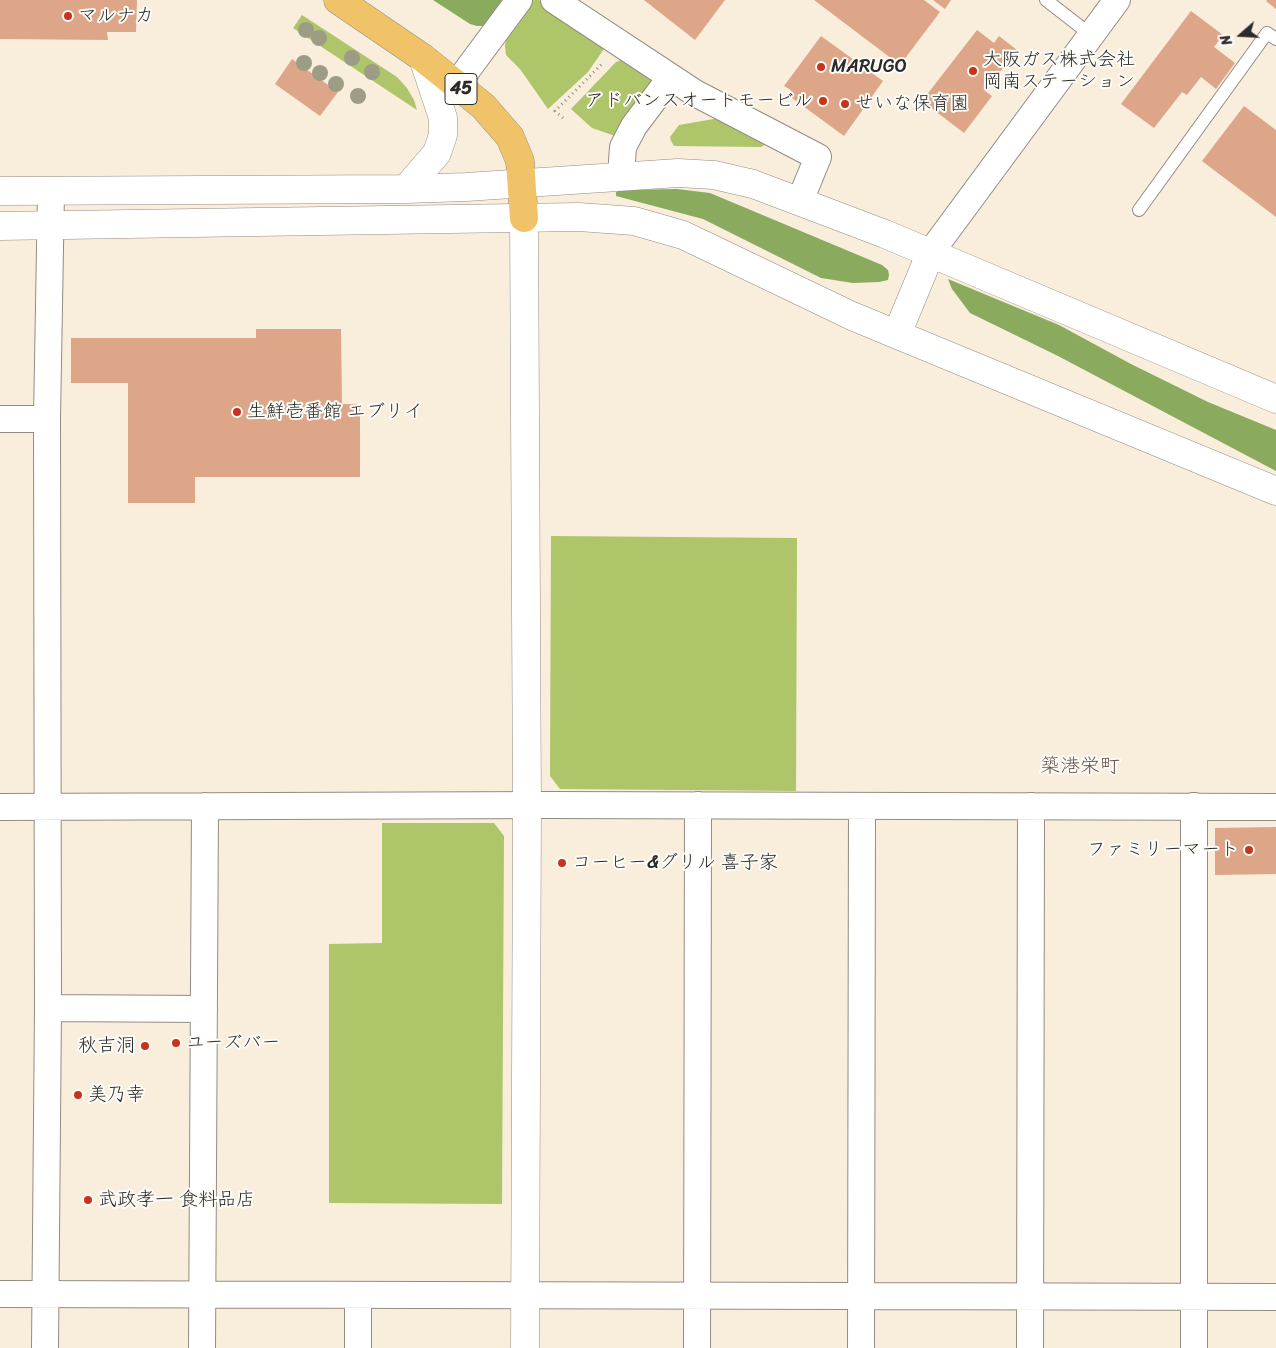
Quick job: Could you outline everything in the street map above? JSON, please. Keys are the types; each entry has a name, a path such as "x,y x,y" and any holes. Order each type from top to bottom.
{"main road":[{"name":"45","path":"338,0 456,84 483,106 510,137 520,161 524,218"}],"street":[{"path":"456,84 519,0"},
{"path":"554,0 695,93 818,158 800,201"},
{"path":"897,334 931,252 1116,0"},
{"path":"406,189 437,153 443,135 443,118 422,58"},
{"path":"621,176 623,147 634,126 671,77"},
{"path":"0,191 406,189 466,187 678,172 714,175 753,184 931,252 1276,399"},
{"path":"45,1348 48,1008 47,419 52,191"},
{"path":"524,218 527,806 525,1348"},
{"path":"0,226 524,218 634,221 684,235 852,316 1276,491"},
{"path":"0,419 47,419"},
{"path":"202,1348 206,806"},
{"path":"697,1348 698,806"},
{"path":"861,1348 862,806"},
{"path":"1030,1348 1031,806"},
{"path":"1194,806 1194,1348"},
{"path":"0,807 1276,806"},
{"path":"48,1008 204,1009"},
{"path":"0,1294 1276,1297"},
{"path":"358,1295 358,1348"}],"lane":[{"path":"1046,0 1091,34"},
{"path":"1139,210 1267,33 1276,40"}],"path":[{"path":"562,118 556,111 621,44"}],"green space":[{"path":"433,0 508,0 486,26 477,26 470,24"},
{"path":"532,0 539,0 606,46 588,72 548,109 520,69 506,55 506,37"},
{"path":"302,15 397,77 407,88 417,110 293,28"},
{"path":"626,58 650,75 651,84 615,136 592,128 571,109 616,62"},
{"path":"725,117 766,144 761,147 674,146 671,141 670,137 679,125"},
{"path":"677,189 710,193 882,265 888,270 888,280 853,283 821,278 703,219 616,196 616,192 621,190"},
{"path":"948,279 1059,325 1131,364 1208,402 1276,430 1276,471 1058,356 970,313 952,289"},
{"path":"551,536 797,538 796,791 560,789 550,776"},
{"path":"382,823 494,823 504,836 502,1204 329,1203 329,944 382,943"}],"building":[{"name":"マルナカ","path":"0,0 137,0 136,32 107,32 108,40 0,39"},
{"path":"644,0 725,0 695,40"},
{"path":"814,0 924,0 940,12 900,65"},
{"path":"933,0 951,0 945,9"},
{"path":"1276,0 1276,9 1266,1"},
{"path":"1191,11 1223,35 1214,47 1235,63 1216,89 1201,77 1187,95 1182,92 1154,128 1121,104"},
{"name":"大阪ガス株式会社 岡南ステーション","path":"977,30 994,43 999,36 1017,50 985,91 992,96 964,133 922,101"},
{"path":"821,36 883,81 844,136 788,95 791,90 784,86"},
{"path":"292,59 338,92 320,116 275,84"},
{"path":"1244,106 1276,130 1276,217 1202,161"},
{"path":"256,329 341,329 342,404 360,404 360,477 195,477 195,503 128,503 128,383 71,383 71,338 256,338"},
{"path":"1276,827 1276,874 1215,875 1215,828"}],"place":[{"name":"マルナカ","path":"68,16"},
{"name":"MARUGO","path":"821,67"},
{"name":"大阪ガス株式会社 岡南ステーション","path":"973,71"},
{"name":"アドバンスオートモービル","path":"823,101"},
{"name":"せいな保育園","path":"845,104"},
{"name":"生鮮壱番館 エブリイ","path":"237,412"},
{"name":"ファミリーマート","path":"1249,850"},
{"name":"コーヒー&グリル 喜子家","path":"562,863"},
{"name":"ユーズバー","path":"176,1043"},
{"name":"秋吉洞","path":"145,1046"},
{"name":"美乃幸","path":"78,1095"},
{"name":"武政孝一 食料品店","path":"88,1200"}],"district":[{"name":"築港栄町","path":"1080,767"}]}
